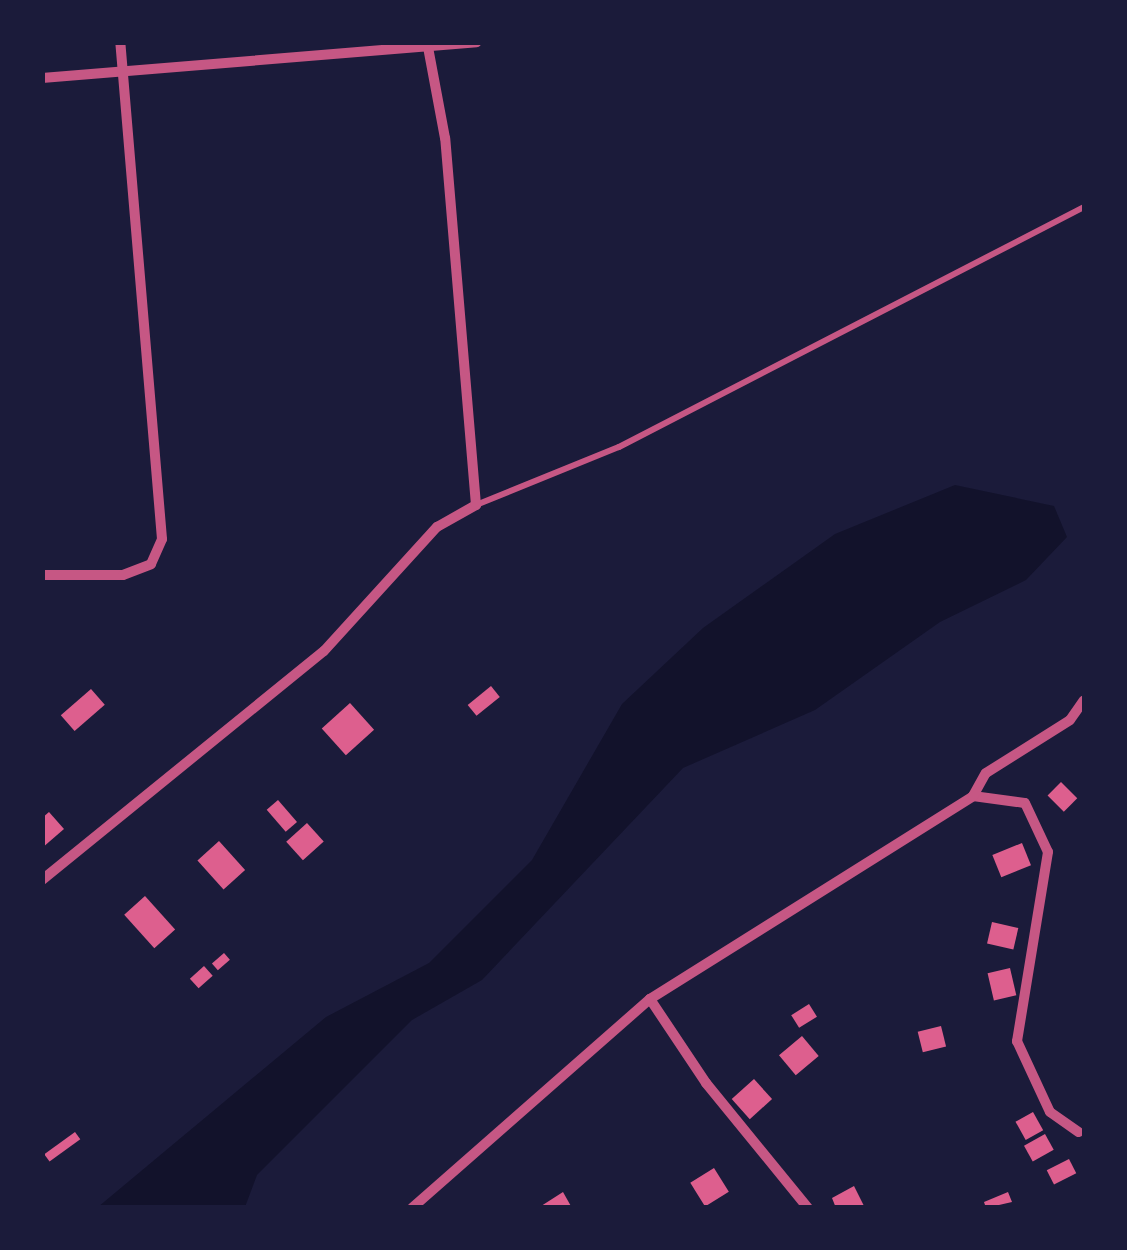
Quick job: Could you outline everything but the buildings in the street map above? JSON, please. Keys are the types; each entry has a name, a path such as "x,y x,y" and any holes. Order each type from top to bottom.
{"street":[{"path":"42,575 123,575 151,564 162,539 120,42"},
{"path":"42,78 477,42"},
{"path":"42,880 324,651 437,527 476,505 445,138 428,45"},
{"path":"412,1208 650,999 974,796 986,773 1070,720 1084,700"},
{"path":"974,796 1024,803 1048,852 1018,1041 1042,1100 1079,1132"},
{"path":"650,999 706,1083 808,1208"}],"lane":[{"path":"476,505 619,447 1084,207"}],"shaded area":[{"path":"955,485 1054,506 1067,537 1026,580 940,622 815,710 683,768 482,980 412,1020 257,1175 245,1207 98,1207 326,1017 429,963 532,860 622,704 703,628 835,534"}]}
